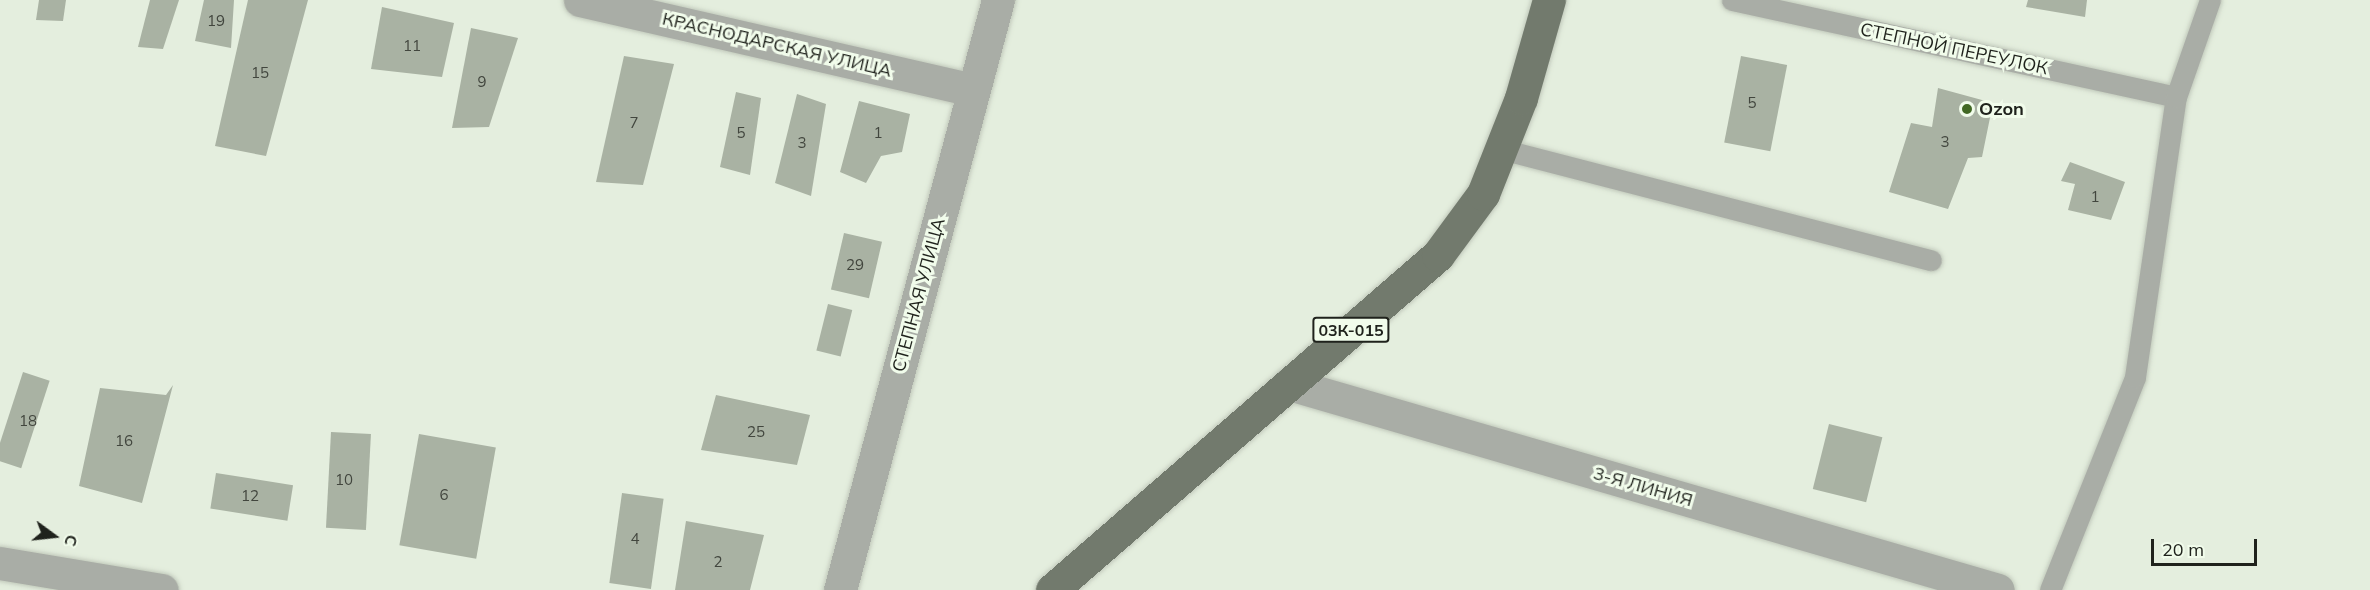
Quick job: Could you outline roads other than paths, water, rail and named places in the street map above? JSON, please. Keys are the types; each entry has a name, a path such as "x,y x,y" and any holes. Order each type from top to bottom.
{"main road":[{"name":"03К-015","path":"1052,590 1438,255 1483,194 1521,98 1549,0"}],"street":[{"name":"КРАСНОДАРСКАЯ УЛИЦА","path":"580,0 973,90"},
{"name":"СТЕПНАЯ УЛИЦА","path":"840,590 998,0"},
{"name":"3-Я ЛИНИЯ","path":"1289,384 1998,590"},
{"path":"0,563 162,590"}],"lane":[{"name":"СТЕПНОЙ ПЕРЕУЛОК","path":"1732,0 2175,97"},
{"path":"2050,590 2135,377 2175,97 2210,0"},
{"path":"1501,149 1930,260"}],"place":[{"name":"Ozon","path":"1967,109"}]}
